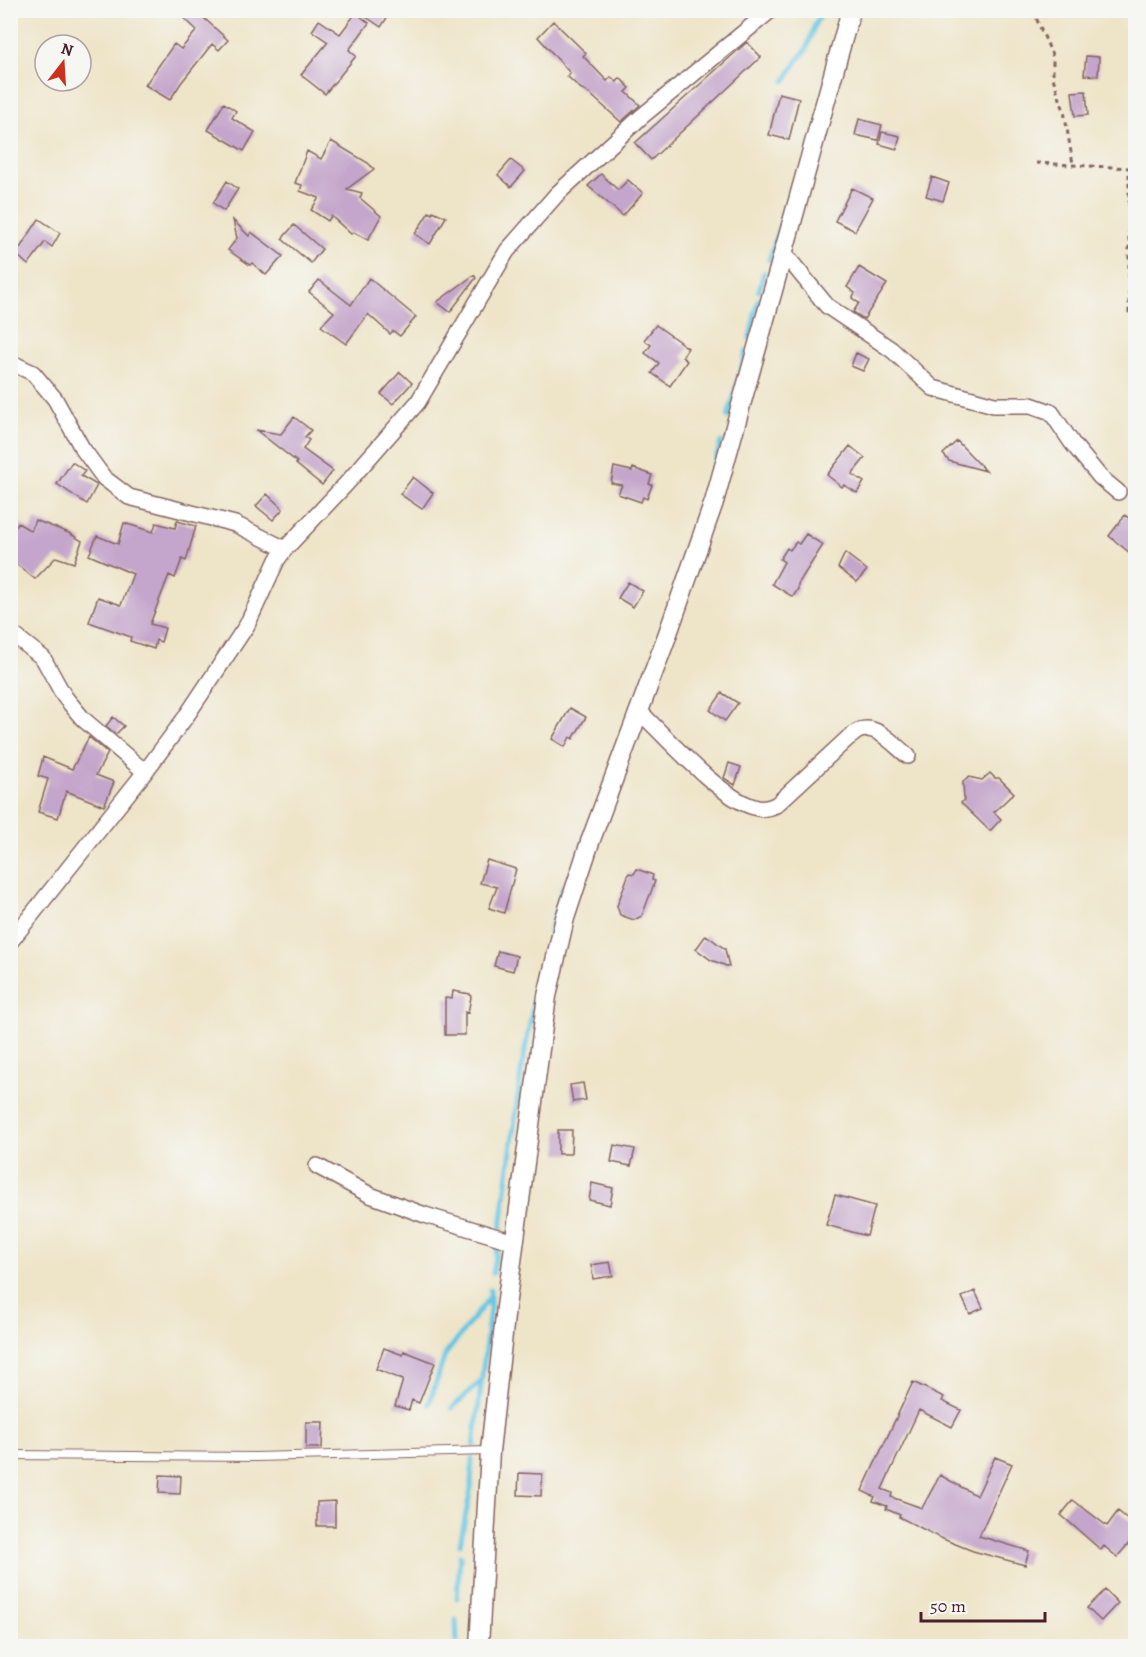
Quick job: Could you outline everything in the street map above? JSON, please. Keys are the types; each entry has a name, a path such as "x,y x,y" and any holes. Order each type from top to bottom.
{"street":[{"path":"10,942 185,718 247,625 277,560 285,549 418,402 507,251 557,194 641,117 771,10"},
{"path":"478,1647 490,1451 514,1242 547,996 565,918 590,842 714,502 851,10"},
{"path":"783,252 827,306 892,350 933,388 993,405 1030,405 1051,412 1072,443 1100,477 1118,492"},
{"path":"10,362 33,373 55,399 81,448 104,478 129,497 235,524 285,549"},
{"path":"10,632 44,658 64,696 83,719 145,772"},
{"path":"639,711 709,779 739,801 753,807 765,809 776,805 848,738 860,730 868,729 877,732 908,756"},
{"path":"317,1166 370,1195 425,1215 514,1242"}],"lane":[{"path":"10,1455 255,1457 490,1451"}],"path":[{"path":"1035,10 1053,57 1053,78 1064,111 1073,164"},
{"path":"1036,163 1129,168 1129,315"}],"building":[{"path":"175,10 195,10 228,40 219,50 212,44 170,100 145,85 174,44 181,49 197,30"},
{"path":"356,10 392,10 381,27"},
{"path":"356,13 369,23 349,50 356,56 325,94 301,75 328,42 312,31 319,20 340,34"},
{"path":"553,21 586,53 583,56 607,81 611,77 617,82 620,78 630,88 626,92 640,105 621,122 567,76 570,73 538,37"},
{"path":"747,42 761,57 651,160 635,143"},
{"path":"1086,56 1099,57 1098,76 1084,75"},
{"path":"1086,91 1088,115 1075,116 1072,92"},
{"path":"779,93 799,98 789,140 769,135"},
{"path":"224,103 236,111 232,118 255,132 244,151 208,130"},
{"path":"859,119 882,125 878,140 855,135"},
{"path":"882,132 900,136 897,149 879,144"},
{"path":"331,141 374,169 347,189 362,193 360,198 381,216 368,240 353,232 351,234 331,216 328,221 311,210 319,198 300,191 302,185 295,183 307,151 321,159"},
{"path":"511,160 525,171 511,187 498,175"},
{"path":"601,174 618,190 628,180 643,193 623,216 588,186"},
{"path":"932,177 949,183 943,201 926,196"},
{"path":"227,181 238,189 224,211 213,203"},
{"path":"852,188 873,198 855,231 835,221"},
{"path":"433,211 446,217 430,244 415,234 429,212 432,214"},
{"path":"39,219 60,233 52,247 45,242 28,265 16,254"},
{"path":"233,220 249,236 251,232 283,256 266,275 252,263 250,265 228,250 237,238"},
{"path":"294,225 322,249 311,263 282,239"},
{"path":"859,267 887,284 864,319 853,312 859,303 852,298 855,293 847,287"},
{"path":"474,275 476,278 450,312 437,302"},
{"path":"369,278 416,317 400,336 393,331 390,334 368,314 346,344 321,326 334,312 309,292 319,280 351,305"},
{"path":"656,325 688,348 682,357 687,361 670,386 652,373 659,363 645,353 651,345 644,340"},
{"path":"856,353 869,359 863,371 851,366"},
{"path":"400,372 412,383 393,404 381,394"},
{"path":"294,417 311,430 305,437 309,440 303,449 333,471 322,485 256,430 281,434"},
{"path":"957,441 986,471 949,461 943,454"},
{"path":"850,446 865,458 852,474 864,482 857,493 844,485 842,487 827,475"},
{"path":"72,462 85,471 81,476 97,485 87,504 57,484"},
{"path":"614,467 632,471 633,468 652,475 649,484 652,485 647,499 643,497 641,502 618,494 622,485 611,483"},
{"path":"413,477 433,493 422,509 400,494"},
{"path":"267,494 283,509 273,520 256,506"},
{"path":"1125,515 1136,524 1136,546 1130,553 1109,536"},
{"path":"35,520 69,533 82,541 74,563 56,557 35,579 10,559 10,535 18,523 31,531"},
{"path":"177,521 196,526 186,561 182,559 175,578 169,575 150,624 165,628 161,642 156,640 154,649 130,641 131,637 89,622 98,597 121,605 133,574 89,555 97,536 118,544 124,523 153,532 156,523 175,528"},
{"path":"806,534 823,545 798,584 793,597 772,584 784,562 780,559 787,548 790,550 796,542 799,544"},
{"path":"845,553 867,570 857,582 838,568"},
{"path":"628,582 643,591 633,607 618,598"},
{"path":"722,693 738,703 725,721 710,710"},
{"path":"570,708 586,717 573,739 570,737 565,747 552,739"},
{"path":"113,717 124,726 116,734 106,726"},
{"path":"89,737 108,753 96,775 114,782 104,806 66,791 58,818 38,812 48,779 38,776 43,757 72,769"},
{"path":"729,763 741,767 735,785 724,778"},
{"path":"990,773 995,778 999,778 1014,793 994,812 1001,819 990,831 961,803 964,800 963,782 969,777 982,780"},
{"path":"487,860 516,869 504,913 489,908 497,887 480,883"},
{"path":"637,869 653,875 652,880 655,881 642,916 634,920 620,915 617,906 629,873 634,874"},
{"path":"706,935 725,949 729,967 711,960 696,949"},
{"path":"498,951 517,956 513,971 494,966"},
{"path":"453,991 470,994 471,997 468,1013 465,1012 465,1035 445,1035 445,998 452,999"},
{"path":"583,1083 586,1100 573,1102 570,1085"},
{"path":"558,1130 572,1130 571,1154 558,1154"},
{"path":"614,1145 635,1149 631,1166 611,1162"},
{"path":"592,1183 613,1188 610,1205 589,1200"},
{"path":"835,1195 875,1206 867,1236 826,1225"},
{"path":"610,1262 613,1276 593,1279 591,1265"},
{"path":"975,1291 983,1308 970,1314 962,1297"},
{"path":"384,1348 403,1355 404,1351 435,1363 419,1403 412,1400 409,1410 395,1406 403,1380 376,1369"},
{"path":"913,1382 944,1397 942,1401 961,1410 952,1427 919,1410 882,1489 892,1493 891,1497 922,1508 940,1475 977,1496 995,1457 1012,1464 979,1536 1029,1551 1025,1565 973,1551 943,1539 899,1517 900,1515 886,1509 887,1506 873,1501 875,1497 862,1491"},
{"path":"306,1422 323,1422 322,1448 306,1448"},
{"path":"519,1473 542,1474 541,1496 518,1495"},
{"path":"160,1475 181,1476 180,1494 159,1493"},
{"path":"1073,1500 1107,1526 1118,1511 1136,1526 1136,1535 1117,1557 1104,1546 1101,1550 1061,1515"},
{"path":"335,1501 335,1526 317,1526 317,1502"},
{"path":"1105,1590 1118,1603 1101,1621 1087,1608"}],"waterway":[{"path":"785,81 806,50 815,24 824,10"},
{"path":"769,260 790,196"},
{"path":"759,291 764,273"},
{"path":"750,338 758,300"},
{"path":"728,417 746,352"},
{"path":"708,486 721,442"},
{"path":"695,531 703,502"},
{"path":"550,931 563,887"},
{"path":"542,967 544,955"},
{"path":"501,1228 521,1072 538,979"},
{"path":"493,1273 497,1249"},
{"path":"474,1446 490,1308 490,1290"},
{"path":"429,1404 445,1355 489,1298"},
{"path":"452,1408 481,1381"},
{"path":"460,1544 471,1488 472,1459"},
{"path":"457,1598 460,1556"},
{"path":"456,1620 457,1641"}]}
